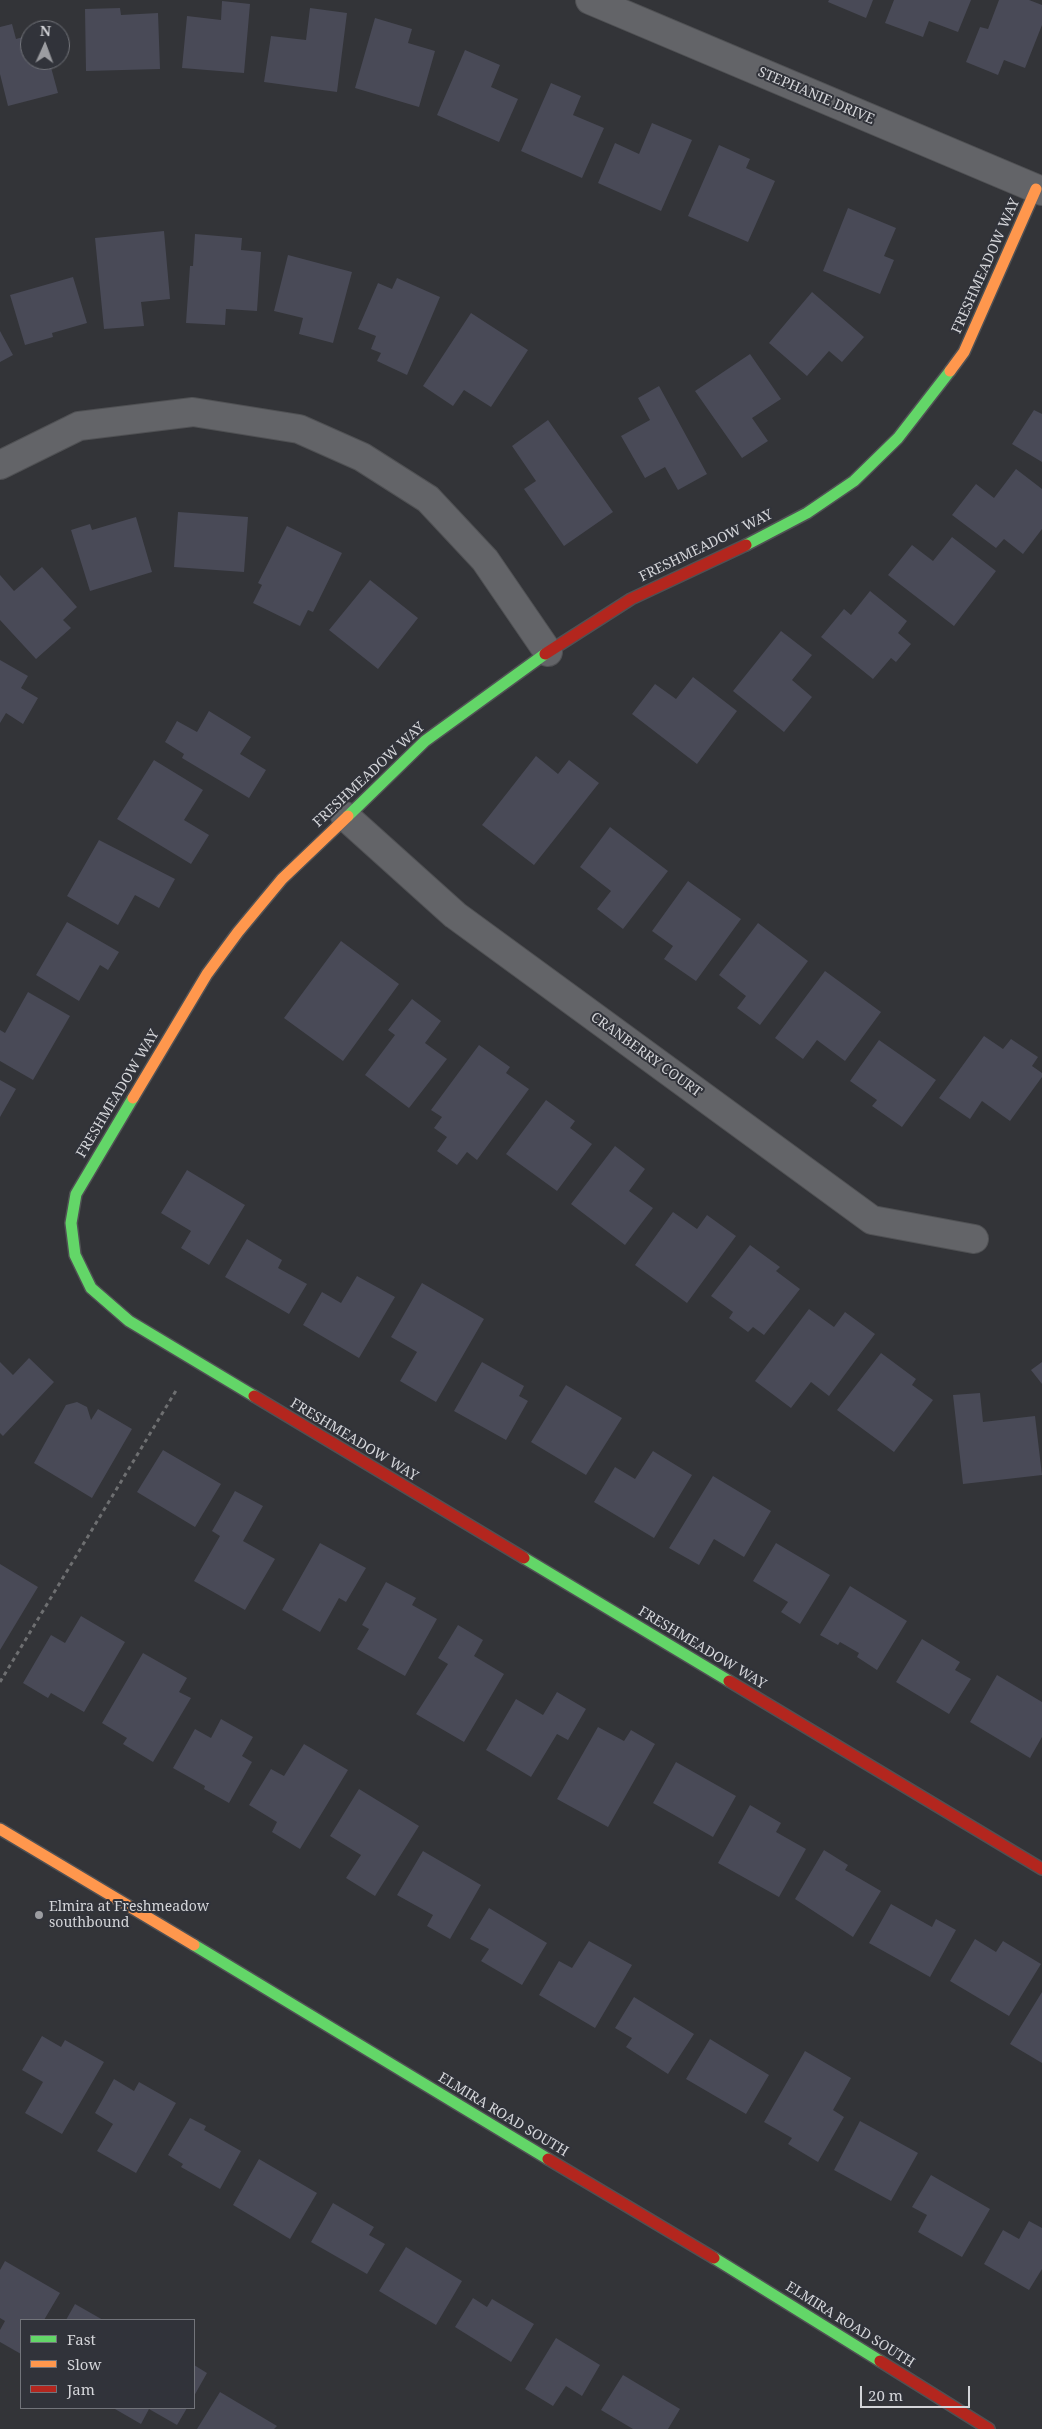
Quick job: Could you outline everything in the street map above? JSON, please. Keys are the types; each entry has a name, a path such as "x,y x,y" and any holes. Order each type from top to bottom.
{"street":[{"name":"STEPHANIE DRIVE","path":"590,0 1039,190"},
{"name":"FRESHMEADOW WAY","path":"1039,190 964,352 898,438 854,481 807,514 716,560 631,599 548,652 425,741 345,816 282,879 238,932 207,974 76,1194 71,1223 75,1255 91,1288 129,1321 1042,1869"},
{"path":"0,465 78,426 194,412 299,429 362,457 428,499 485,560 548,652"},
{"name":"CRANBERRY COURT","path":"345,816 455,915 872,1220 974,1240"},
{"name":"ELMIRA ROAD SOUTH","path":"0,1829 766,2290 989,2429"}],"path":[{"path":"0,1682 193,1361"}],"building":[{"path":"829,0 873,0 866,18 828,2"},
{"path":"894,0 971,0 958,32 929,21 923,37 885,23"},
{"path":"999,0 1029,0 1042,5 1042,25 1025,68 1004,60 998,75 966,62 980,27 988,29"},
{"path":"222,1 250,4 244,73 182,68 187,16 221,20"},
{"path":"120,8 121,15 158,13 160,69 86,71 85,9"},
{"path":"310,8 347,13 337,92 264,82 271,36 306,40"},
{"path":"375,18 412,29 408,43 435,51 419,107 355,88"},
{"path":"12,24 16,39 20,38 20,70 52,70 58,93 8,106 0,74 0,27"},
{"path":"465,50 500,65 491,87 518,99 499,142 437,115"},
{"path":"551,83 581,96 573,115 604,128 582,178 521,151"},
{"path":"652,123 692,140 661,211 598,183 615,143 639,154"},
{"path":"719,145 750,159 746,168 775,181 748,242 688,216"},
{"path":"848,208 896,228 884,256 894,260 880,294 823,271"},
{"path":"164,231 170,299 141,302 144,326 104,329 95,238"},
{"path":"195,234 242,238 241,250 261,252 257,311 226,309 225,325 186,323 190,266 193,266"},
{"path":"288,255 352,272 333,343 299,334 303,318 274,311"},
{"path":"73,277 87,323 52,333 53,337 25,345 10,295"},
{"path":"397,278 440,297 407,375 377,361 381,353 371,349 376,336 358,329 378,283 392,289"},
{"path":"812,292 864,337 842,362 829,351 807,376 769,343"},
{"path":"471,313 528,350 491,407 464,390 453,406 423,386"},
{"path":"0,331 13,355 0,362"},
{"path":"750,354 781,399 752,418 768,441 742,458 695,391"},
{"path":"659,386 707,474 678,490 665,467 645,478 621,436 650,420 638,398"},
{"path":"1034,410 1042,414 1042,462 1012,444"},
{"path":"548,420 613,512 564,546 524,489 536,481 512,446"},
{"path":"1016,469 1042,489 1042,529 1023,554 1004,539 996,548 952,515 976,484 994,498"},
{"path":"178,512 248,517 244,572 174,567"},
{"path":"136,517 152,572 90,591 71,530 90,524 92,530"},
{"path":"287,526 342,553 313,612 308,610 300,626 253,603 262,585 258,583"},
{"path":"952,537 996,571 954,626 888,575 912,545 933,561"},
{"path":"42,567 77,607 63,620 71,628 36,659 0,620 0,575 14,591"},
{"path":"370,580 418,618 378,669 329,630"},
{"path":"870,591 907,621 898,633 911,644 896,662 891,658 873,679 821,637 844,609 851,615"},
{"path":"781,631 812,655 792,680 812,697 784,732 733,691"},
{"path":"0,660 28,676 21,688 38,698 23,724 6,713 0,723"},
{"path":"693,677 737,711 697,764 632,714 655,684 676,699"},
{"path":"209,711 251,737 240,754 266,770 249,798 182,758 184,754 165,742 177,721 197,732"},
{"path":"536,756 558,774 569,760 599,783 534,865 482,825"},
{"path":"154,760 203,790 184,820 209,835 191,864 117,819"},
{"path":"610,827 668,871 623,929 597,909 611,891 580,867"},
{"path":"99,840 175,879 159,908 135,895 118,925 67,896"},
{"path":"688,881 741,919 696,981 664,959 673,946 652,931"},
{"path":"67,922 119,952 108,970 100,965 79,1001 36,975"},
{"path":"758,923 808,961 760,1025 737,1008 746,996 719,975"},
{"path":"341,941 399,984 343,1061 284,1018"},
{"path":"825,971 881,1012 845,1061 817,1040 803,1059 775,1038"},
{"path":"28,992 70,1016 33,1080 0,1061 0,1030 5,1033"},
{"path":"412,999 441,1021 425,1043 447,1059 409,1108 365,1075 395,1035 388,1030"},
{"path":"984,1036 1003,1049 1011,1039 1038,1057 1032,1066 1042,1073 1042,1077 1010,1121 982,1101 970,1119 939,1098"},
{"path":"879,1040 936,1080 902,1127 872,1106 877,1100 850,1081"},
{"path":"479,1045 510,1067 506,1073 529,1089 477,1160 467,1152 457,1165 437,1151 447,1137 434,1128 442,1117 431,1110"},
{"path":"0,1080 16,1089 0,1117"},
{"path":"546,1100 575,1121 570,1128 592,1144 557,1191 506,1154"},
{"path":"615,1146 645,1169 629,1191 653,1208 625,1245 571,1204"},
{"path":"187,1170 245,1205 209,1265 181,1248 191,1231 161,1213"},
{"path":"673,1212 697,1229 707,1215 736,1236 687,1303 635,1265"},
{"path":"247,1239 282,1260 278,1268 307,1284 289,1314 225,1277"},
{"path":"750,1245 780,1267 776,1271 800,1289 764,1335 753,1327 748,1332 729,1318 733,1312 711,1296"},
{"path":"357,1276 395,1297 359,1358 303,1325 322,1292 341,1303"},
{"path":"422,1283 484,1319 436,1402 400,1381 417,1352 391,1337"},
{"path":"809,1309 834,1327 845,1312 875,1334 829,1396 811,1382 791,1408 755,1381"},
{"path":"881,1353 916,1379 912,1385 933,1400 894,1452 837,1410"},
{"path":"29,1358 54,1382 3,1436 0,1433 0,1362 13,1375"},
{"path":"482,1362 524,1386 519,1396 528,1401 506,1440 454,1411"},
{"path":"1042,1362 1042,1384 1031,1370"},
{"path":"566,1385 622,1418 586,1475 531,1442"},
{"path":"980,1393 983,1422 1035,1416 1042,1475 963,1484 953,1395"},
{"path":"77,1402 87,1407 91,1420 98,1409 132,1429 92,1498 34,1463 66,1405"},
{"path":"163,1450 221,1484 195,1527 137,1492"},
{"path":"653,1451 692,1475 654,1538 594,1502 615,1467 635,1479"},
{"path":"713,1476 771,1511 744,1557 714,1539 699,1565 669,1548"},
{"path":"235,1491 263,1506 243,1541 275,1559 245,1610 194,1581 220,1536 212,1531"},
{"path":"320,1543 366,1568 346,1602 339,1598 320,1632 282,1610"},
{"path":"776,1543 830,1575 800,1624 781,1612 788,1602 753,1581"},
{"path":"0,1564 38,1587 0,1650"},
{"path":"386,1582 416,1598 412,1605 437,1619 405,1676 357,1649 369,1629 362,1625"},
{"path":"850,1586 907,1621 877,1670 857,1657 859,1653 840,1642 838,1645 820,1635"},
{"path":"81,1616 125,1642 84,1712 51,1693 48,1698 23,1683 51,1635 65,1643"},
{"path":"458,1625 483,1640 474,1656 504,1674 464,1742 416,1714 448,1664 438,1658"},
{"path":"922,1639 960,1662 955,1670 971,1679 949,1714 896,1682"},
{"path":"143,1653 187,1678 179,1692 191,1698 153,1762 123,1744 127,1738 102,1723"},
{"path":"997,1675 1042,1702 1042,1737 1030,1758 970,1722"},
{"path":"557,1692 586,1709 568,1740 557,1734 531,1777 486,1750 516,1699 543,1715"},
{"path":"221,1719 253,1737 242,1756 252,1762 229,1803 204,1789 205,1786 173,1768 195,1729 211,1738"},
{"path":"598,1727 624,1741 631,1730 655,1744 608,1827 557,1799"},
{"path":"304,1744 348,1770 300,1849 272,1832 277,1822 249,1805 271,1769 284,1776"},
{"path":"676,1762 736,1796 713,1837 653,1803"},
{"path":"359,1789 419,1826 375,1896 346,1878 361,1855 330,1836"},
{"path":"750,1805 781,1823 776,1832 806,1849 779,1897 718,1863"},
{"path":"824,1850 848,1865 845,1870 881,1891 853,1937 795,1899"},
{"path":"423,1851 481,1885 450,1939 427,1926 433,1915 397,1895"},
{"path":"891,1904 932,1927 936,1919 956,1930 930,1977 869,1943"},
{"path":"489,1908 547,1943 522,1985 481,1961 489,1949 470,1939"},
{"path":"975,1939 996,1952 1003,1941 1041,1964 1009,2016 950,1981"},
{"path":"589,1941 632,1965 595,2028 539,1995 559,1961 572,1968"},
{"path":"1042,1992 1042,2063 1010,2044"},
{"path":"634,1997 694,2034 668,2074 626,2047 632,2038 615,2028"},
{"path":"42,2036 61,2047 65,2040 104,2062 62,2134 25,2113 43,2082 22,2070"},
{"path":"710,2039 769,2075 746,2114 686,2079"},
{"path":"805,2051 851,2078 833,2110 844,2117 818,2162 788,2144 792,2138 764,2122"},
{"path":"114,2079 134,2091 139,2082 176,2103 136,2173 97,2151 113,2124 95,2113"},
{"path":"190,2118 206,2126 204,2130 241,2151 220,2189 181,2167 183,2164 168,2155"},
{"path":"860,2121 918,2153 891,2201 834,2170"},
{"path":"259,2159 317,2193 290,2239 233,2205"},
{"path":"931,2175 990,2209 962,2257 918,2232 927,2215 912,2207"},
{"path":"333,2203 374,2227 369,2235 385,2244 367,2274 311,2242"},
{"path":"1029,2221 1042,2228 1042,2269 1029,2290 984,2264 1003,2230 1019,2239"},
{"path":"406,2247 462,2281 436,2325 379,2291"},
{"path":"5,2261 60,2293 45,2319 20,2319 20,2353 0,2342 0,2330 5,2321 0,2318 0,2270"},
{"path":"473,2298 487,2307 492,2299 534,2324 511,2362 455,2327"},
{"path":"75,2304 101,2319 67,2319"},
{"path":"556,2338 600,2365 582,2396 566,2386 553,2406 525,2389"},
{"path":"195,2366 207,2373 195,2394"},
{"path":"623,2375 680,2409 668,2429 633,2429 601,2410"},
{"path":"220,2392 277,2426 274,2429 197,2429"},
{"path":"115,2409 149,2409 141,2424"},
{"path":"149,2409 186,2409 177,2425"}],"traffic: fast":[{"path":"746,545 807,513 854,481 898,438 950,371"},
{"path":"348,816 425,741 545,654"},
{"path":"133,1098 76,1194 71,1223 75,1255 91,1288 129,1321 254,1396"},
{"path":"524,1558 729,1681"},
{"path":"194,1945 548,2159"},
{"path":"714,2258 880,2361"}],"traffic: slow":[{"path":"950,371 964,352 1036,189"},
{"path":"133,1098 207,974 238,932 282,879 348,816"},
{"path":"0,1829 194,1945"}],"traffic: jam":[{"path":"545,654 631,599 746,545"},
{"path":"254,1396 524,1558"},
{"path":"729,1681 1042,1869"},
{"path":"548,2159 714,2258"},
{"path":"880,2361 989,2429"}],"place":[{"name":"Elmira at Freshmeadow southbound","path":"39,1915"}]}
